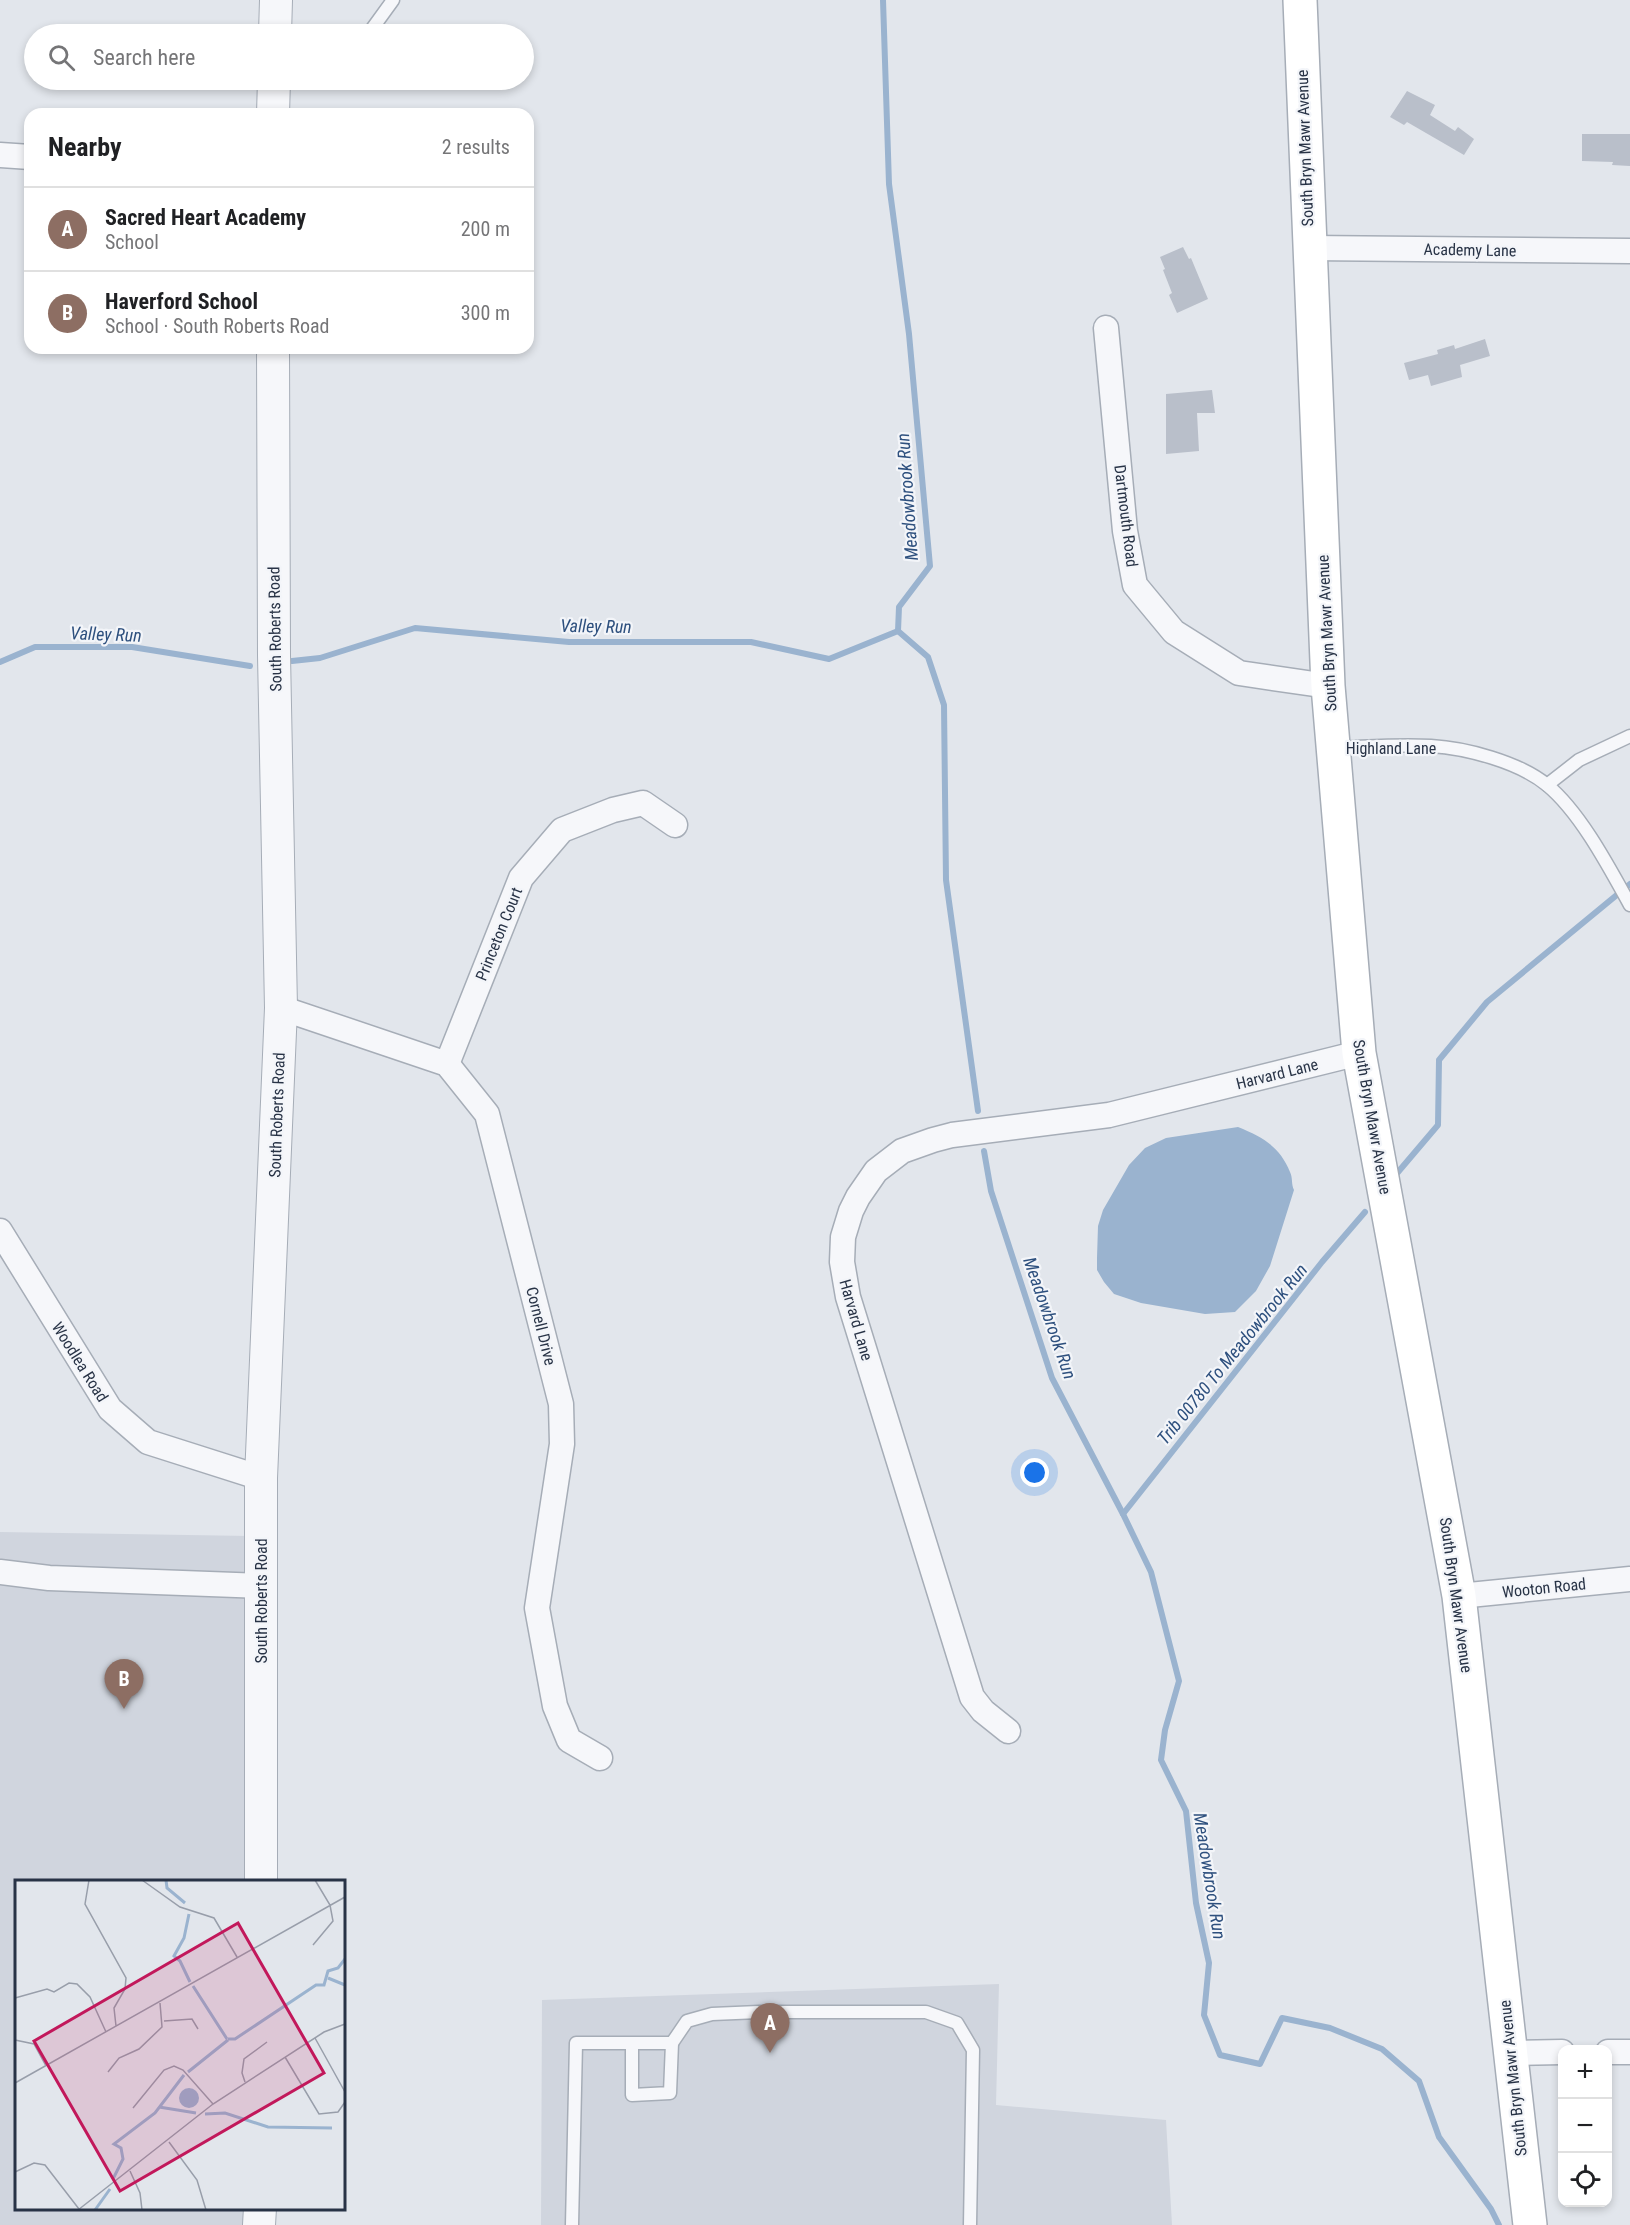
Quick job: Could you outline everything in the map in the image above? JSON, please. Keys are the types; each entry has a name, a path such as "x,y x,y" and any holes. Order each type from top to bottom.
{"main road":[{"name":"South Bryn Mawr Avenue","path":"1300,0 1328,686 1359,1053 1459,1596 1530,2225"}],"street":[{"path":"275,24 276,0"},
{"path":"273,108 274,90"},
{"path":"0,155 24,156"},
{"name":"Academy Lane","path":"1309,248 1630,251"},
{"name":"Dartmouth Road","path":"1106,328 1125,531 1135,585 1174,632 1239,673 1328,686"},
{"name":"South Roberts Road","path":"261,1880 261,1478 281,1008 274,655 273,354"},
{"name":"Princeton Court","path":"447,1064 521,878 562,830 613,810 643,803 675,825"},
{"path":"281,1008 447,1064"},
{"name":"Harvard Lane","path":"1008,1731 983,1711 972,1697 848,1297 842,1262 843,1237 858,1197 885,1162 902,1151 933,1140 972,1132 1109,1115 1359,1053"},
{"name":"Cornell Drive","path":"447,1064 487,1114 561,1404 562,1444 537,1608 555,1706 569,1740 600,1758"},
{"name":"Woodlea Road","path":"0,1231 110,1409 148,1442 261,1478"},
{"path":"0,1572 49,1578 261,1586"},
{"name":"Wooton Road","path":"1459,1596 1630,1579"},
{"path":"1510,2053 1558,2052"},
{"path":"1612,2052 1630,2052"}],"lane":[{"path":"376,24 393,0"},
{"path":"1547,785 1579,760 1630,736"},
{"name":"Highland Lane","path":"1333,747 1431,746 1470,751 1524,771 1547,785 1575,815 1630,905"},
{"path":"632,2043 632,2095 670,2093 672,2043 687,2021 712,2014 926,2012 957,2023 972,2050 970,2225"},
{"path":"572,2225 576,2043 672,2043"}],"shaded area":[{"path":"0,1532 250,1536 247,1880 15,1880 15,2210 243,2210 243,2225 0,2225"},
{"path":"999,1984 996,2105 1166,2120 1172,2225 541,2225 542,2000"}],"water":[{"path":"1238,1127 1263,1139 1276,1149 1290,1172 1294,1190 1270,1266 1256,1291 1235,1312 1205,1314 1141,1303 1114,1294 1097,1270 1098,1226 1103,1210 1129,1165 1145,1148 1166,1138"}],"building":[{"path":"1407,91 1435,105 1430,115 1455,131 1458,127 1474,139 1464,155 1407,122 1404,125 1390,117"},
{"path":"1582,134 1630,134 1630,166 1612,165 1613,162 1582,161"},
{"path":"1183,247 1189,259 1191,258 1208,299 1177,313 1169,295 1172,293 1160,257"},
{"path":"1485,339 1490,356 1460,365 1462,377 1431,386 1428,375 1409,380 1404,363 1438,354 1437,350 1454,345 1455,349"},
{"path":"1212,390 1215,413 1197,413 1199,451 1166,454 1166,394"}],"waterway":[{"name":"Meadowbrook Run","path":"883,0 889,184 909,334 930,566 899,607 898,631 928,657 944,705 946,880 978,1111"},
{"name":"Valley Run","path":"292,661 320,658 415,628 569,642 751,642 829,659 898,631"},
{"name":"Valley Run","path":"0,662 35,647 132,647 250,666"},
{"name":"Trib 00780 To Meadowbrook Run","path":"1393,1178 1438,1125 1439,1060 1487,1002 1630,884"},
{"name":"Meadowbrook Run","path":"984,1151 991,1191 1052,1378 1151,1572 1179,1681 1165,1730 1161,1760 1186,1811 1196,1903 1209,1963 1204,2015 1220,2055 1260,2064 1282,2018 1330,2028 1382,2049 1419,2081 1439,2137 1491,2209 1499,2225"},
{"name":"Trib 00780 To Meadowbrook Run","path":"1123,1514 1322,1262 1365,1212"}],"place":[{"name":"Haverford School","path":"124,1709"},
{"name":"Sacred Heart Academy","path":"770,2053"}]}
